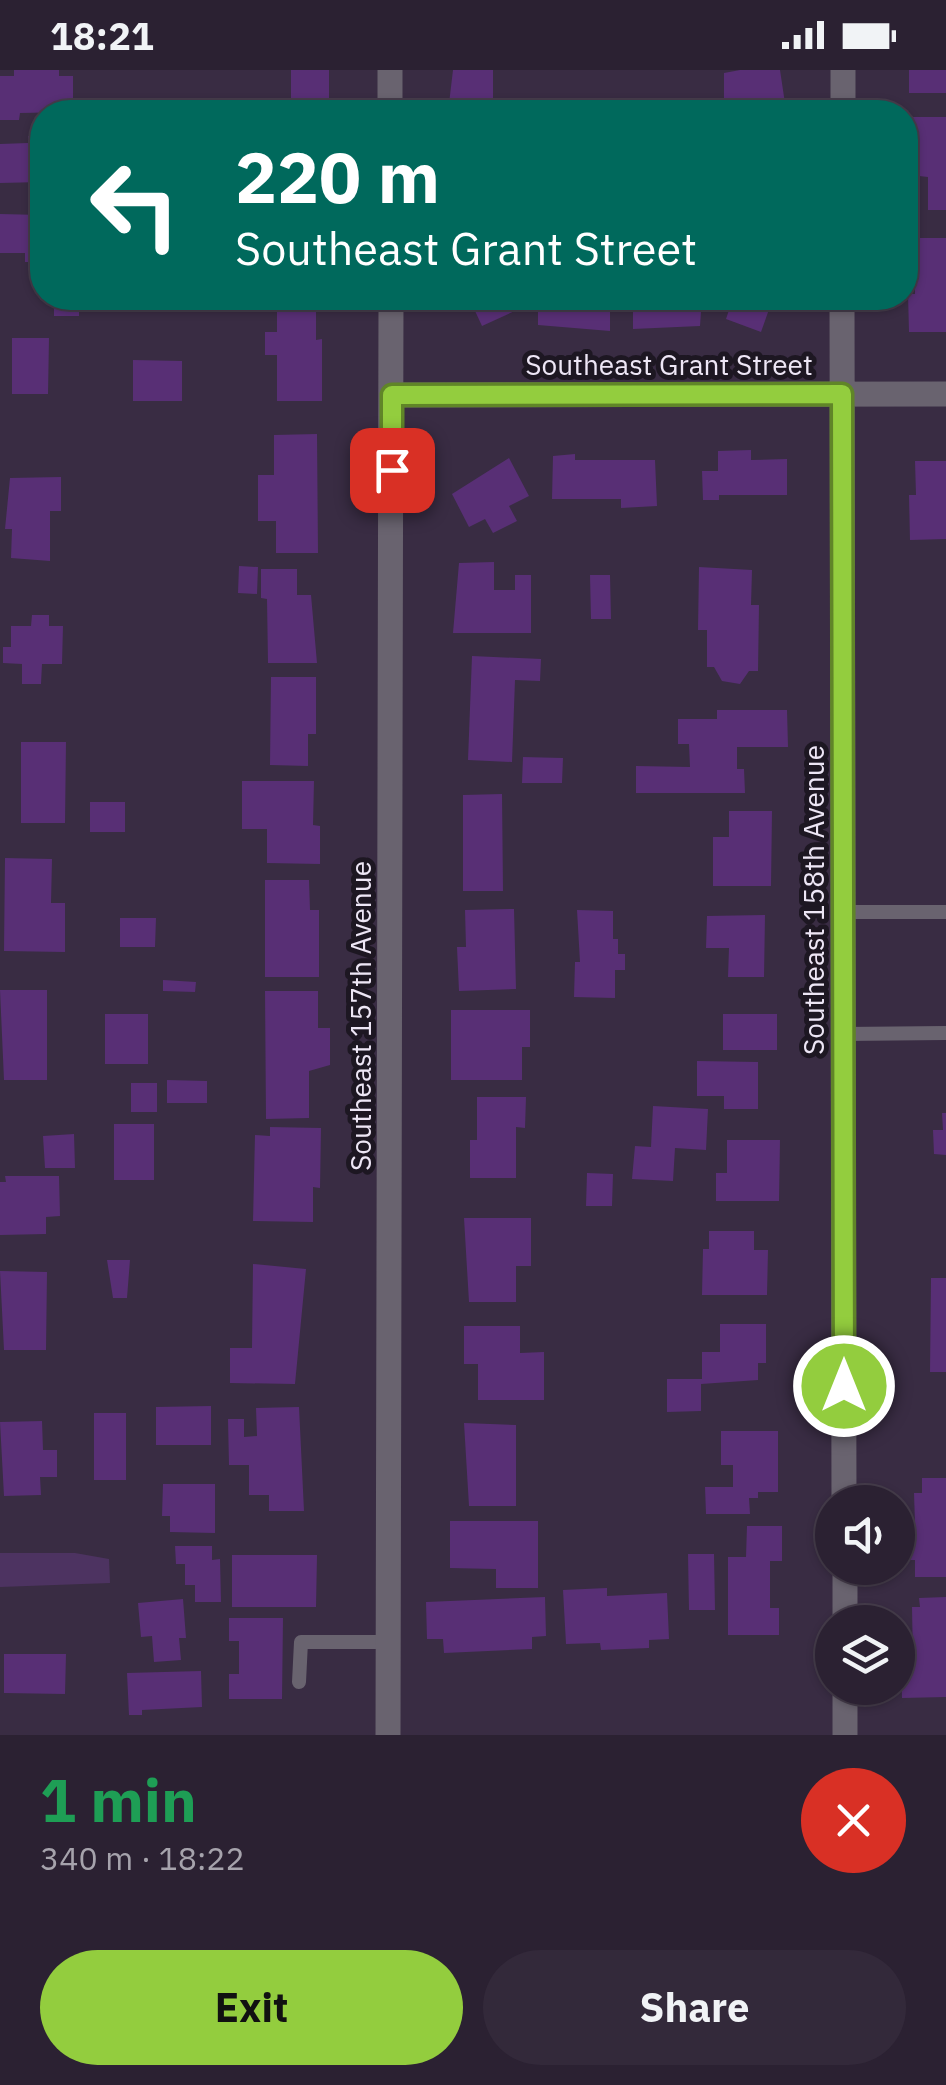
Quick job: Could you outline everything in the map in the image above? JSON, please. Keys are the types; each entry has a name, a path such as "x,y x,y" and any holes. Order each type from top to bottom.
{"street":[{"path":"390,70 390,100"},
{"path":"842,100 843,70"},
{"name":"Southeast 157th Avenue","path":"388,1735 391,310"},
{"name":"Southeast 158th Avenue","path":"842,310 844,1485"},
{"name":"Southeast Grant Street","path":"392,395 946,394"},
{"path":"845,1705 845,1735"}],"lane":[{"path":"843,912 946,912"},
{"path":"844,1034 946,1034"},
{"path":"299,1682 301,1642 388,1642"}],"shaded area":[{"path":"0,1553 75,1553 109,1559 110,1583 0,1587"}],"building":[{"path":"14,70 59,70 59,76 73,76 73,100 30,100 30,113 20,113 19,120 0,120 0,76 14,76"},
{"path":"291,70 329,70 329,98 291,98"},
{"path":"453,70 493,70 493,100 449,100"},
{"path":"780,70 784,100 724,100 724,73"},
{"path":"909,70 946,70 946,93 909,93"},
{"path":"918,117 946,117 946,210 928,210 928,177 919,176"},
{"path":"30,136 30,182 0,183 0,144 28,143"},
{"path":"0,214 30,215 30,262 25,262 25,253 0,253"},
{"path":"918,238 946,238 946,332 909,332 908,310 918,310"},
{"path":"54,310 79,310 79,316 54,316"},
{"path":"277,310 316,310 316,340 322,339 322,401 277,401 277,355 265,355 265,332 277,332"},
{"path":"475,310 517,310 482,326"},
{"path":"538,310 610,310 610,331 538,325"},
{"path":"633,310 701,310 700,326 633,329"},
{"path":"729,310 769,310 761,332 726,319"},
{"path":"12,338 49,338 48,394 12,394"},
{"path":"133,360 182,361 182,401 133,401"},
{"path":"317,434 318,553 276,553 276,521 258,521 258,475 274,475 274,435"},
{"path":"751,450 751,460 787,459 787,495 719,495 719,500 703,500 702,471 718,471 718,451"},
{"path":"575,454 575,460 655,460 657,506 621,508 621,499 552,499 553,456"},
{"path":"509,458 529,496 509,506 517,521 493,533 485,519 469,527 452,494"},
{"path":"915,461 946,461 946,539 910,540 909,495 916,495"},
{"path":"61,477 61,511 50,511 50,561 11,558 12,529 5,529 10,478"},
{"path":"494,562 494,590 515,590 515,575 531,575 531,633 453,633 459,563"},
{"path":"239,566 258,567 257,594 238,593"},
{"path":"699,567 752,570 751,605 759,605 758,671 749,671 740,684 722,681 714,667 707,667 707,630 698,630"},
{"path":"261,569 297,569 297,595 311,595 317,663 268,663 267,599 261,598"},
{"path":"590,575 610,575 611,619 591,619"},
{"path":"32,615 49,615 49,626 63,626 62,664 42,664 41,684 22,684 22,664 3,663 3,647 11,647 11,626 31,626"},
{"path":"472,656 541,659 540,681 515,680 512,762 468,760"},
{"path":"271,677 316,677 316,734 308,734 308,766 270,765"},
{"path":"717,710 787,710 788,747 737,747 737,769 744,769 745,793 636,793 636,766 690,767 689,744 678,744 678,719 717,719"},
{"path":"21,742 66,742 65,823 21,823"},
{"path":"523,757 563,758 562,783 522,783"},
{"path":"242,781 314,781 313,825 320,826 320,864 267,863 267,829 242,829"},
{"path":"502,794 503,891 463,891 463,795"},
{"path":"90,802 125,802 125,832 90,832"},
{"path":"729,811 772,811 771,886 713,886 713,837 729,837"},
{"path":"5,858 52,859 51,903 65,903 65,952 4,951"},
{"path":"265,880 309,880 310,910 319,910 319,977 265,977"},
{"path":"514,909 516,989 459,991 457,947 466,947 465,910"},
{"path":"577,910 613,911 613,939 618,939 618,954 625,954 625,970 615,970 615,998 574,997 575,962 580,962"},
{"path":"765,915 764,977 728,977 729,948 706,948 707,916"},
{"path":"120,918 156,918 155,947 120,947"},
{"path":"163,980 196,982 195,992 163,991"},
{"path":"0,990 47,990 47,1080 4,1080"},
{"path":"265,991 318,991 318,1028 330,1028 330,1065 309,1071 309,1118 266,1119"},
{"path":"451,1010 530,1010 530,1047 522,1047 522,1080 451,1080"},
{"path":"105,1014 148,1014 148,1064 105,1064"},
{"path":"723,1014 777,1014 777,1050 723,1050"},
{"path":"697,1061 758,1062 758,1109 724,1109 724,1096 697,1096"},
{"path":"167,1080 207,1081 207,1103 167,1103"},
{"path":"131,1083 157,1083 157,1112 131,1112"},
{"path":"477,1097 526,1097 525,1128 516,1127 516,1178 470,1178 470,1140 477,1140"},
{"path":"653,1106 708,1109 706,1150 675,1148 673,1181 632,1179 635,1146 651,1147"},
{"path":"942,1113 946,1113 946,1155 934,1154 933,1130 943,1130"},
{"path":"114,1124 154,1124 154,1180 114,1180"},
{"path":"270,1127 321,1128 320,1188 313,1187 313,1222 253,1221 255,1135 270,1136"},
{"path":"74,1134 75,1168 45,1168 43,1136"},
{"path":"727,1140 780,1140 779,1201 716,1201 716,1173 727,1173"},
{"path":"587,1173 613,1174 612,1206 586,1206"},
{"path":"5,1176 59,1176 60,1216 46,1217 46,1234 0,1235 0,1182 6,1182"},
{"path":"464,1218 531,1218 531,1266 516,1266 516,1302 469,1302"},
{"path":"709,1231 754,1231 754,1250 768,1250 767,1295 702,1295 703,1249 709,1249"},
{"path":"107,1260 130,1260 127,1298 113,1298"},
{"path":"253,1264 306,1269 295,1384 230,1383 230,1348 252,1348"},
{"path":"0,1271 47,1272 46,1350 4,1350"},
{"path":"931,1278 946,1278 946,1372 930,1372"},
{"path":"720,1324 766,1324 766,1363 758,1363 758,1380 701,1384 701,1411 667,1412 667,1379 702,1379 702,1352 720,1352"},
{"path":"464,1326 520,1326 520,1353 544,1352 544,1400 478,1400 478,1364 464,1364"},
{"path":"211,1406 211,1445 156,1445 156,1407"},
{"path":"299,1407 304,1511 269,1511 269,1495 249,1495 249,1465 229,1465 228,1419 244,1419 244,1437 257,1436 256,1408"},
{"path":"94,1413 126,1413 126,1480 94,1480"},
{"path":"42,1421 43,1450 57,1450 57,1477 40,1477 41,1495 4,1496 0,1422"},
{"path":"464,1423 516,1425 516,1506 469,1506"},
{"path":"721,1431 778,1431 778,1492 758,1492 758,1498 749,1498 750,1514 706,1514 705,1487 733,1487 733,1465 721,1465"},
{"path":"922,1478 946,1478 946,1577 915,1577 915,1493 922,1493"},
{"path":"163,1484 215,1484 215,1533 170,1532 170,1516 162,1516"},
{"path":"450,1521 538,1521 538,1588 496,1588 496,1569 450,1568"},
{"path":"747,1526 782,1526 782,1561 770,1561 770,1608 779,1608 779,1635 728,1635 728,1557 746,1557"},
{"path":"175,1546 212,1546 212,1560 220,1559 221,1602 195,1602 195,1585 185,1585 185,1564 176,1564"},
{"path":"688,1554 714,1554 715,1610 689,1610"},
{"path":"232,1555 317,1555 316,1607 232,1607"},
{"path":"607,1588 607,1596 667,1593 669,1639 649,1640 649,1648 601,1650 600,1643 566,1644 563,1590"},
{"path":"545,1597 546,1636 532,1637 532,1649 444,1653 443,1639 427,1639 426,1602"},
{"path":"946,1597 946,1697 915,1698 915,1607 920,1607 919,1598"},
{"path":"183,1599 186,1638 179,1638 181,1660 154,1662 152,1636 141,1637 138,1603"},
{"path":"229,1618 283,1618 282,1699 229,1699 229,1674 239,1674 239,1641 229,1641"},
{"path":"4,1654 66,1654 65,1694 4,1693"},
{"path":"201,1671 202,1707 142,1710 142,1715 129,1715 127,1673"}],"route":[{"path":"392,470 392,395 842,394 844,1386"}]}
